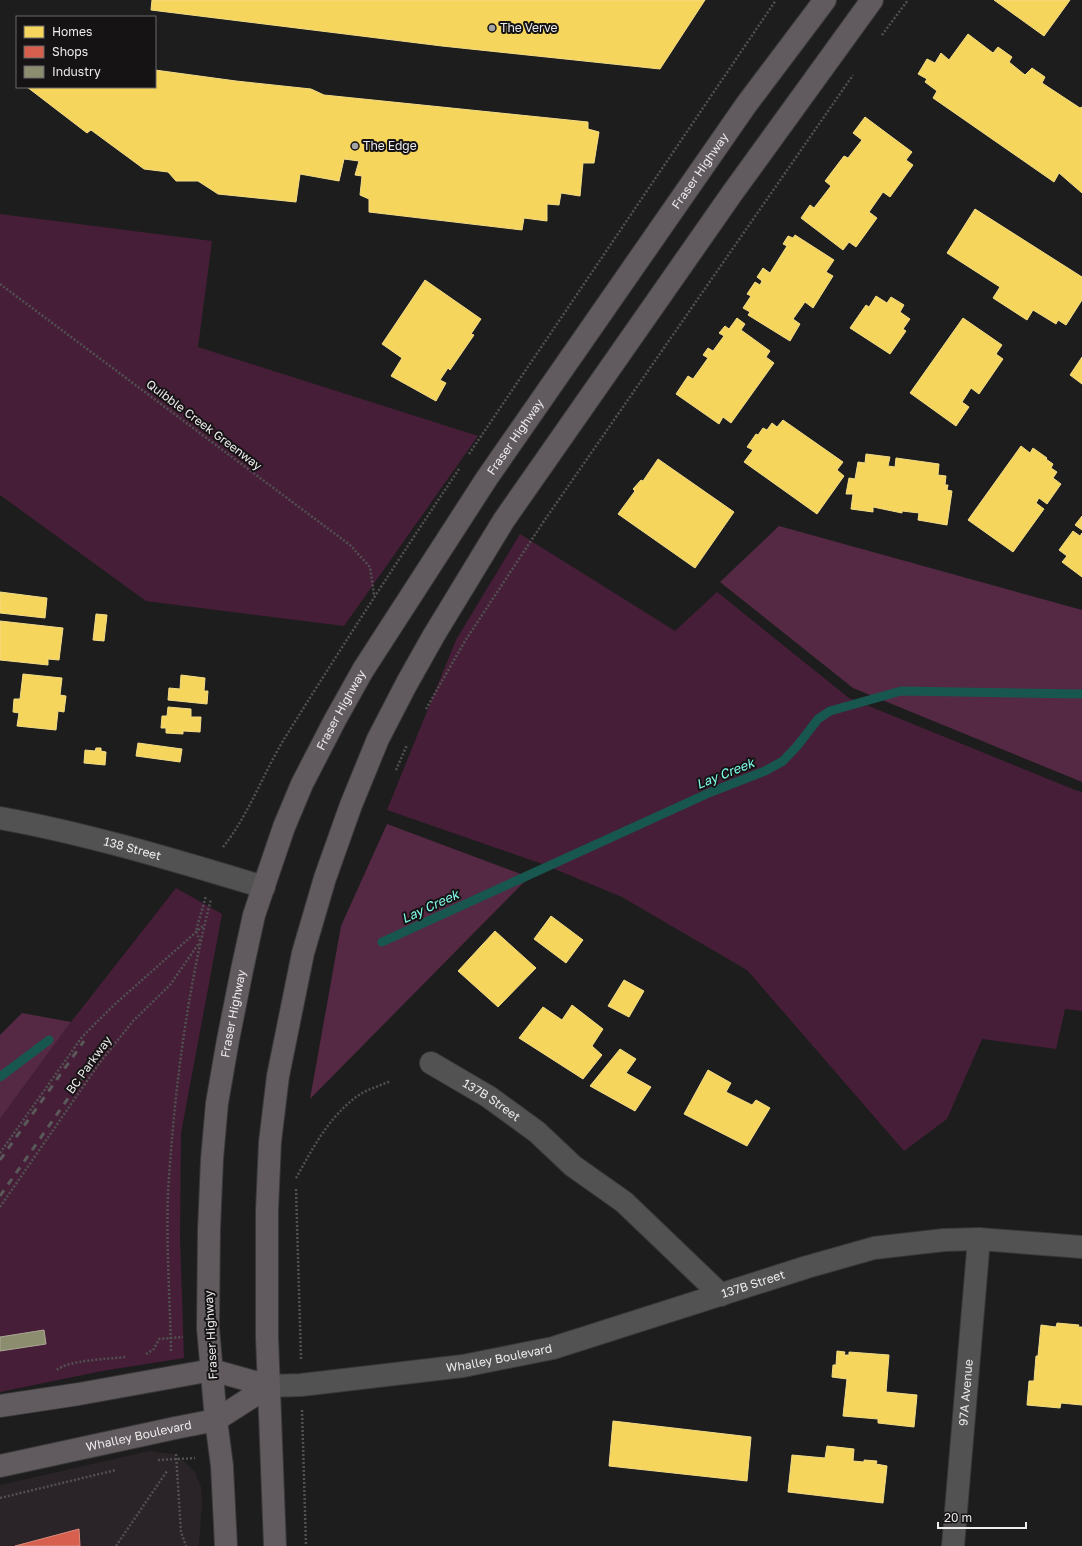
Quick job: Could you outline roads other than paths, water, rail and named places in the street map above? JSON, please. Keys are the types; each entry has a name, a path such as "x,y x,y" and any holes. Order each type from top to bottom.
{"main road":[{"name":"Fraser Highway","path":"226,1546 222,1466 216,1420 208,1328 209,1230 212,1159 217,1103 242,970 254,915 284,828 302,784 363,670 491,472 746,105 825,0"},
{"path":"275,1546 268,1337 267,1210 270,1142 278,1076 305,945 325,878 351,805 378,739 434,635 504,520 733,192 872,0"},
{"name":"Whalley Boulevard","path":"0,1406 79,1394 212,1370 270,1386"},
{"name":"Whalley Boulevard","path":"0,1466 216,1420 270,1386"}],"street":[{"name":"138 Street","path":"0,818 81,835 203,868 264,887"},
{"name":"137B Street","path":"430,1062 489,1097 537,1132 573,1166 624,1202 721,1295 806,1267 874,1248 944,1240 979,1239 1082,1247"},
{"name":"97A Avenue","path":"953,1546 979,1239"},
{"name":"Whalley Boulevard","path":"270,1386 301,1385 463,1366 553,1348 721,1295"}],"waterway":[{"name":"Lay Creek","path":"382,942 711,792 765,771 783,761 798,745 818,719 830,711 901,691 1082,694"},
{"name":"Lay Creek","path":"0,1077 49,1040"}],"railway":[{"path":"0,1160 84,1041"},
{"path":"0,1196 99,1054"}],"place":[{"name":"The Verve","path":"492,28"},
{"name":"The Edge","path":"355,146"}]}
